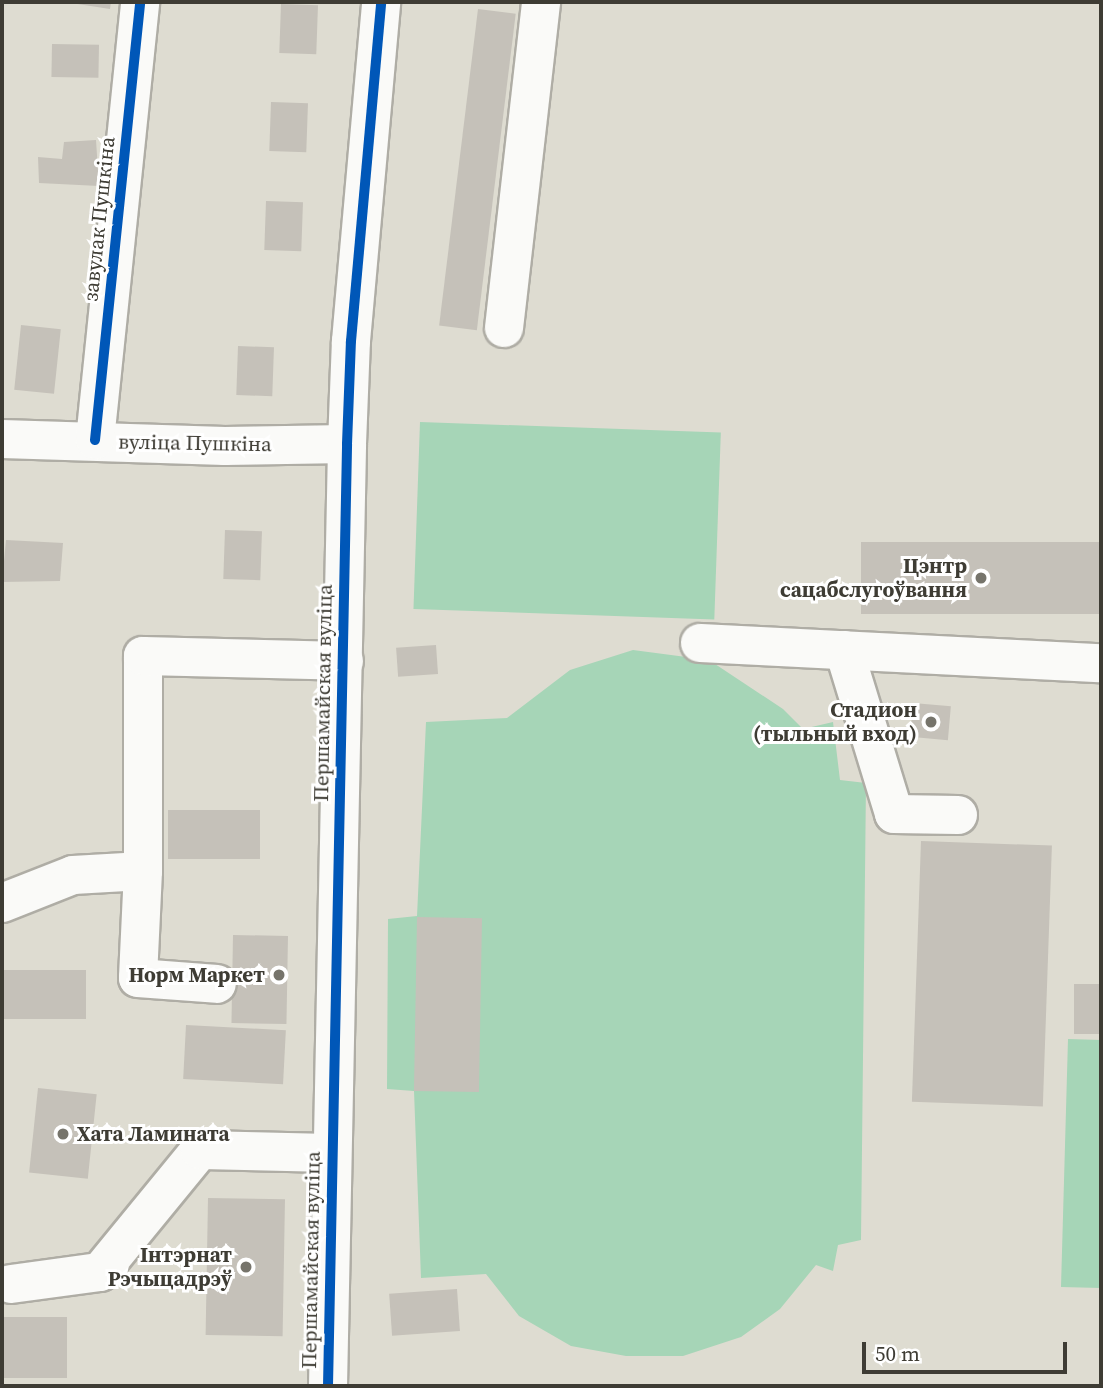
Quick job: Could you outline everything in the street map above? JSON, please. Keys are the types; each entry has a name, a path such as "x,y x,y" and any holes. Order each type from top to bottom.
{"street":[{"name":"завулак Пушкіна","path":"95,440 140,2"},
{"name":"Першамайская вуліца","path":"328,1386 344,662 346,444 352,327 381,2"},
{"path":"504,328 541,2"},
{"name":"вуліца Пушкіна","path":"2,439 226,446 346,444"},
{"path":"700,643 1101,663"},
{"path":"844,650 894,814 958,815"},
{"path":"217,984 138,978 143,871 142,656 344,662"},
{"path":"2,903 73,875 143,871"},
{"path":"11,1284 100,1272 200,1150 332,1153"}],"green space":[{"path":"420,422 721,433 714,619 413,609"},
{"path":"633,650 709,660 783,709 803,729 833,722 840,780 866,783 861,1240 838,1245 833,1271 816,1265 780,1309 741,1337 683,1356 626,1356 571,1346 519,1316 486,1274 421,1278 414,1091 387,1089 388,919 417,916 426,722 507,718 570,670"},
{"path":"1068,1039 1101,1040 1101,1288 1061,1287"}],"building":[{"path":"71,2 111,2 110,9"},
{"path":"281,4 318,5 316,54 279,53"},
{"path":"478,9 516,14 477,330 439,326"},
{"path":"52,44 99,45 98,78 51,77"},
{"path":"271,102 308,103 306,152 269,151"},
{"path":"96,140 99,186 39,183 38,157 62,159 64,142"},
{"path":"266,201 303,202 301,251 264,250"},
{"path":"21,325 61,329 54,394 14,390"},
{"path":"238,346 274,347 272,396 236,395"},
{"path":"225,530 262,531 260,580 223,579"},
{"path":"6,540 63,543 60,581 2,582"},
{"name":"Цэнтр сацабслугоўвання","path":"861,542 1101,542 1101,614 861,614"},
{"path":"436,645 438,674 398,677 396,648"},
{"name":"Стадион (тыльный вход)","path":"913,703 951,706 948,740 910,737"},
{"path":"168,810 260,810 260,859 168,859"},
{"path":"921,841 1052,846 1043,1106 912,1102"},
{"path":"417,917 482,918 479,1092 414,1091"},
{"path":"233,935 288,936 286,1024 231,1023"},
{"path":"2,970 86,970 86,1019 2,1019"},
{"path":"1074,984 1101,984 1101,1034 1074,1034"},
{"path":"186,1025 286,1030 283,1084 183,1079"},
{"name":"Хата Ламината","path":"38,1088 97,1094 88,1179 29,1173"},
{"name":"Інтэрнат Рэчыцадрэў","path":"208,1198 285,1199 283,1336 206,1335"},
{"path":"457,1289 460,1331 392,1336 389,1294"},
{"path":"2,1317 67,1317 67,1378 2,1378"}],"cycle path":[{"path":"95,440 140,2"},
{"path":"328,1386 347,444 351,341 381,2"}],"place":[{"name":"Цэнтр сацабслугоўвання","path":"981,578"},
{"name":"Стадион (тыльный вход)","path":"931,722"},
{"name":"Норм Маркет","path":"279,975"},
{"name":"Хата Ламината","path":"63,1134"},
{"name":"Інтэрнат Рэчыцадрэў","path":"246,1267"}]}
